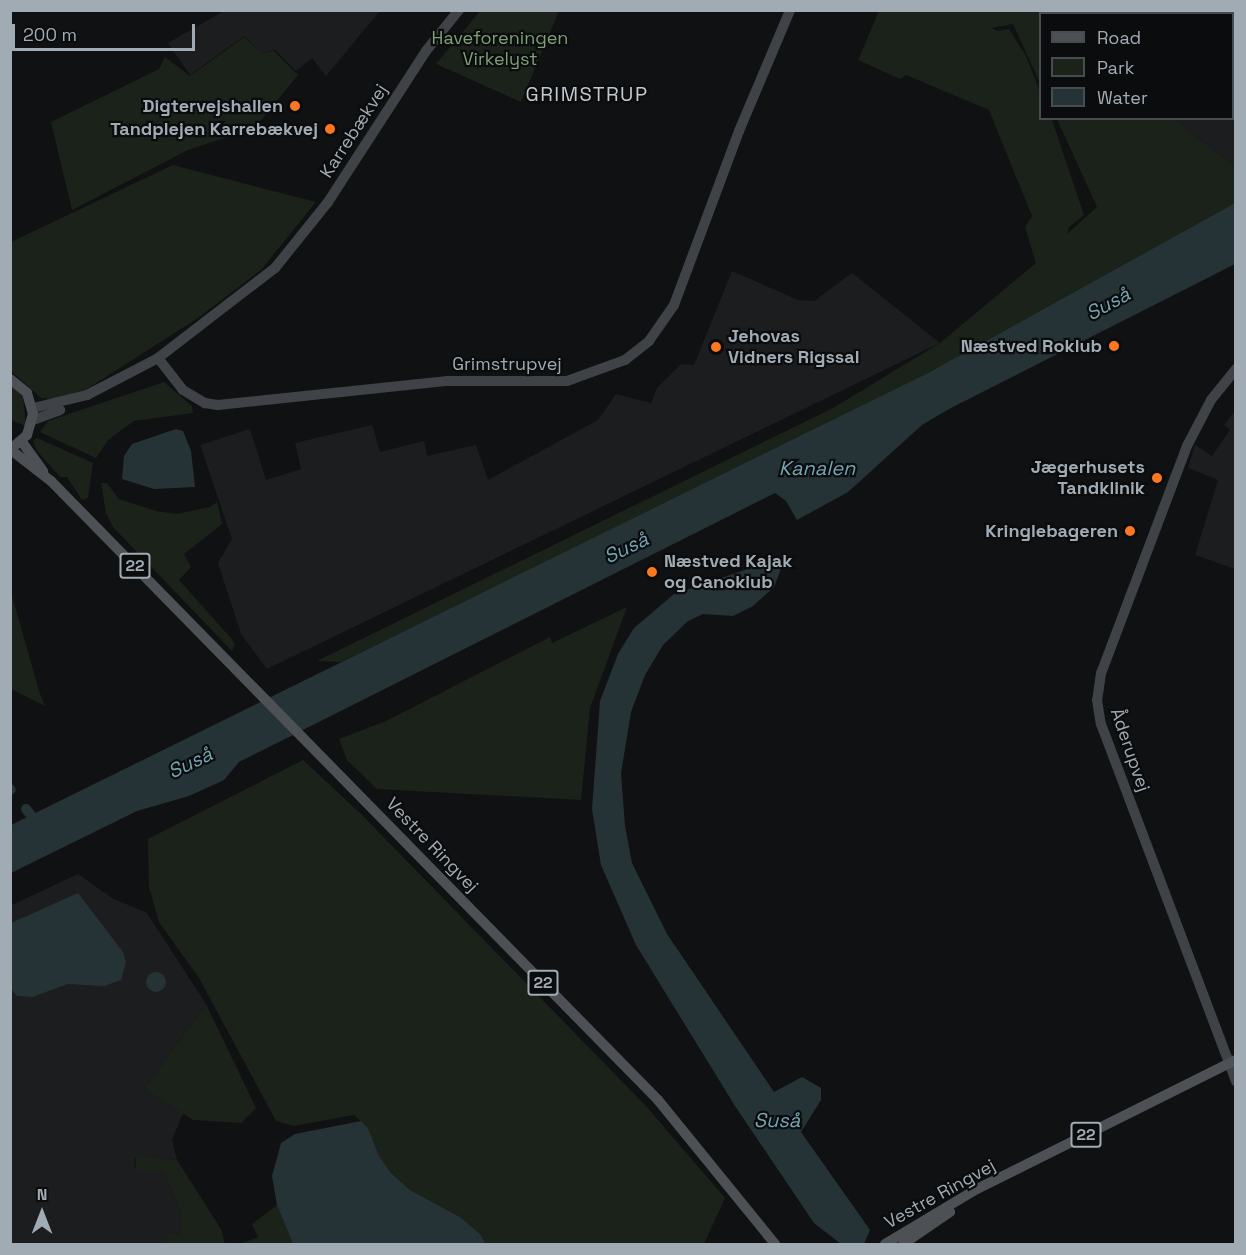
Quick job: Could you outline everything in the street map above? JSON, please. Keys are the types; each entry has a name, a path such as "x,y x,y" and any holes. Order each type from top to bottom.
{"main road":[{"path":"10,379 27,393 33,414"},
{"name":"22","path":"11,450 22,442 33,414"},
{"name":"Vestre Ringvej","path":"22,442 51,481 249,684 315,748 657,1100 775,1245"},
{"name":"Vestre Ringvej","path":"11,450 51,481"},
{"name":"Vestre Ringvej","path":"885,1245 1011,1173 1232,1062"},
{"name":"Vestre Ringvej","path":"903,1245 1011,1173"}],"street":[{"name":"Karrebækvej","path":"33,414 113,388 160,360 240,304 275,268 328,202 426,51 459,10"},
{"name":"Grimstrupvej","path":"160,360 177,384 194,398 218,405 448,381 567,381 625,360 649,341 674,306 739,131 790,10"},
{"name":"Karrebækvej","path":"160,360 275,268"},
{"name":"Åderupvej","path":"1236,369 1211,400 1187,446 1101,673 1097,700 1101,723 1232,1062 1236,1082"}],"shaded area":[{"path":"224,11 380,11 326,76 312,58 296,71 275,50 262,53 244,36 190,75 168,43"},
{"path":"1169,11 1235,11 1235,166 1175,120 1234,120 1234,12"},
{"path":"732,271 798,300 814,301 852,273 940,343 267,669 241,634 218,563 232,539 200,445 250,429 266,480 301,469 295,443 372,425 380,452 424,441 427,456 476,445 488,480 598,420 616,394 651,403 657,388 681,364 694,365"},
{"path":"1235,411 1235,569 1195,555 1218,480 1188,468 1195,445 1212,456 1230,430 1224,425"},
{"path":"78,874 112,898 147,913 206,1004 144,1089 183,1113 172,1140 177,1160 135,1158 134,1169 164,1172 181,1213 181,1234 168,1233 166,1244 11,1244 10,906"}],"green space":[{"name":"Haveforeningen Virkelyst","path":"480,11 559,11 521,102 436,64"},
{"path":"879,11 1104,12 1039,12 1039,81 1013,24 992,28 997,31 1009,29 1026,56 1039,89 1039,120 1052,120 1084,215 1069,227 1067,234 1097,207 1057,120 1175,120 1235,166 1235,203 928,373 730,472 341,662 317,661 833,408 940,343 1036,263 1025,227 1032,216 989,110 906,75 900,79 858,60"},
{"path":"244,37 262,53 274,51 298,75 255,128 188,150 72,210 51,122 159,69 165,57 190,76"},
{"path":"173,165 316,202 261,270 198,318 87,389 56,399 41,398 11,371 11,242"},
{"path":"164,382 192,406 193,413 134,421 108,440 96,458 40,432 48,421"},
{"path":"10,384 23,397 26,426 11,420"},
{"path":"37,438 93,463 88,498 82,500 67,477 60,477 37,451 33,441"},
{"path":"101,483 107,483 119,499 156,511 177,514 210,507 217,502 222,524 184,554 191,567 179,580 230,637 235,644 232,651 113,527 106,513"},
{"path":"11,592 39,691 45,706 11,689"},
{"path":"627,607 590,708 581,800 377,789 347,760 339,739 386,721 550,637 552,643"},
{"path":"303,760 361,814 646,1106 725,1198 704,1244 486,1244 480,1234 460,1217 410,1190 391,1173 379,1156 368,1128 354,1115 294,1126 276,1121 199,978 159,922 149,887 148,839"},
{"path":"206,1004 256,1108 241,1123 193,1120 144,1089"},
{"path":"136,1156 177,1160 221,1229 225,1244 164,1244 168,1233 181,1234 181,1213 164,1172 135,1171"},
{"path":"277,1205 293,1244 240,1244 258,1237 252,1224"}],"water":[{"name":"Kanalen","path":"1235,203 1235,264 949,409 922,425 848,492 797,520 786,501 775,493 239,762 224,780 189,796 137,811 11,873 11,825 928,373"},
{"path":"176,429 183,431 191,451 195,487 154,489 122,479 124,456 132,444"},
{"name":"Suså","path":"786,556 774,587 753,606 733,616 703,614 688,621 663,645 645,675 631,712 621,773 625,826 632,863 667,934 774,1092 802,1077 821,1088 821,1100 801,1132 870,1230 864,1244 841,1244 814,1223 735,1106 636,945 601,865 592,809 600,701 618,654 634,628 674,594"},
{"path":"78,893 123,952 126,962 121,980 104,986 68,984 32,997 17,996 11,989 11,923"},
{"path":"156,972 163,975 166,982 163,989 156,992 149,989 146,982 149,975"},
{"path":"361,1121 368,1128 379,1156 391,1173 410,1190 460,1217 480,1234 486,1244 293,1244 277,1205 272,1176 281,1143 295,1134"}],"waterway":[{"path":"26,809 39,825"}],"place":[{"name":"Digtervejshallen","path":"295,106"},
{"name":"Tandplejen Karrebækvej","path":"330,129"},
{"name":"Næstved Roklub","path":"1114,346"},
{"name":"Jehovas Vidners Rigssal","path":"716,347"},
{"name":"Jægerhusets Tandklinik","path":"1157,478"},
{"name":"Kringlebageren","path":"1130,531"},
{"name":"Næstved Kajak og Canoklub","path":"652,572"}],"district":[{"name":"GRIMSTRUP","path":"587,94"}]}
